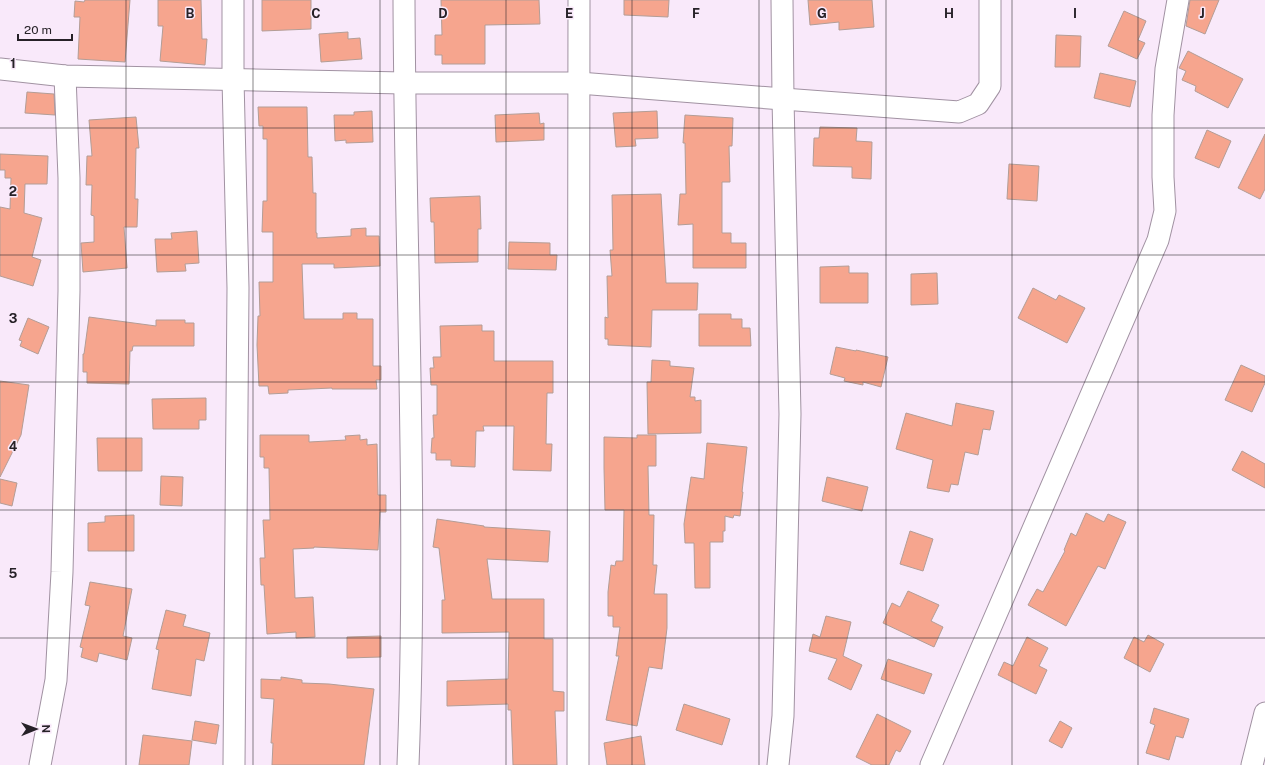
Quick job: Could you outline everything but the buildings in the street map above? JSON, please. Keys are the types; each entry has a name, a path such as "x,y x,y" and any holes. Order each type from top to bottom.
{"street":[{"path":"233,0 233,79 238,288 234,765"},
{"path":"404,0 404,83 412,509 410,723 408,765"},
{"path":"578,765 579,0"},
{"path":"778,765 784,716 790,414 782,0"},
{"path":"0,69 65,76 404,83 579,83 783,100 959,112 978,104 990,86 990,0"},
{"path":"931,765 1158,240 1165,211 1163,177 1163,115 1166,69 1178,0"},
{"path":"40,765 56,680 62,564 69,291 69,178 65,76"},
{"path":"1252,765 1265,713"}]}
